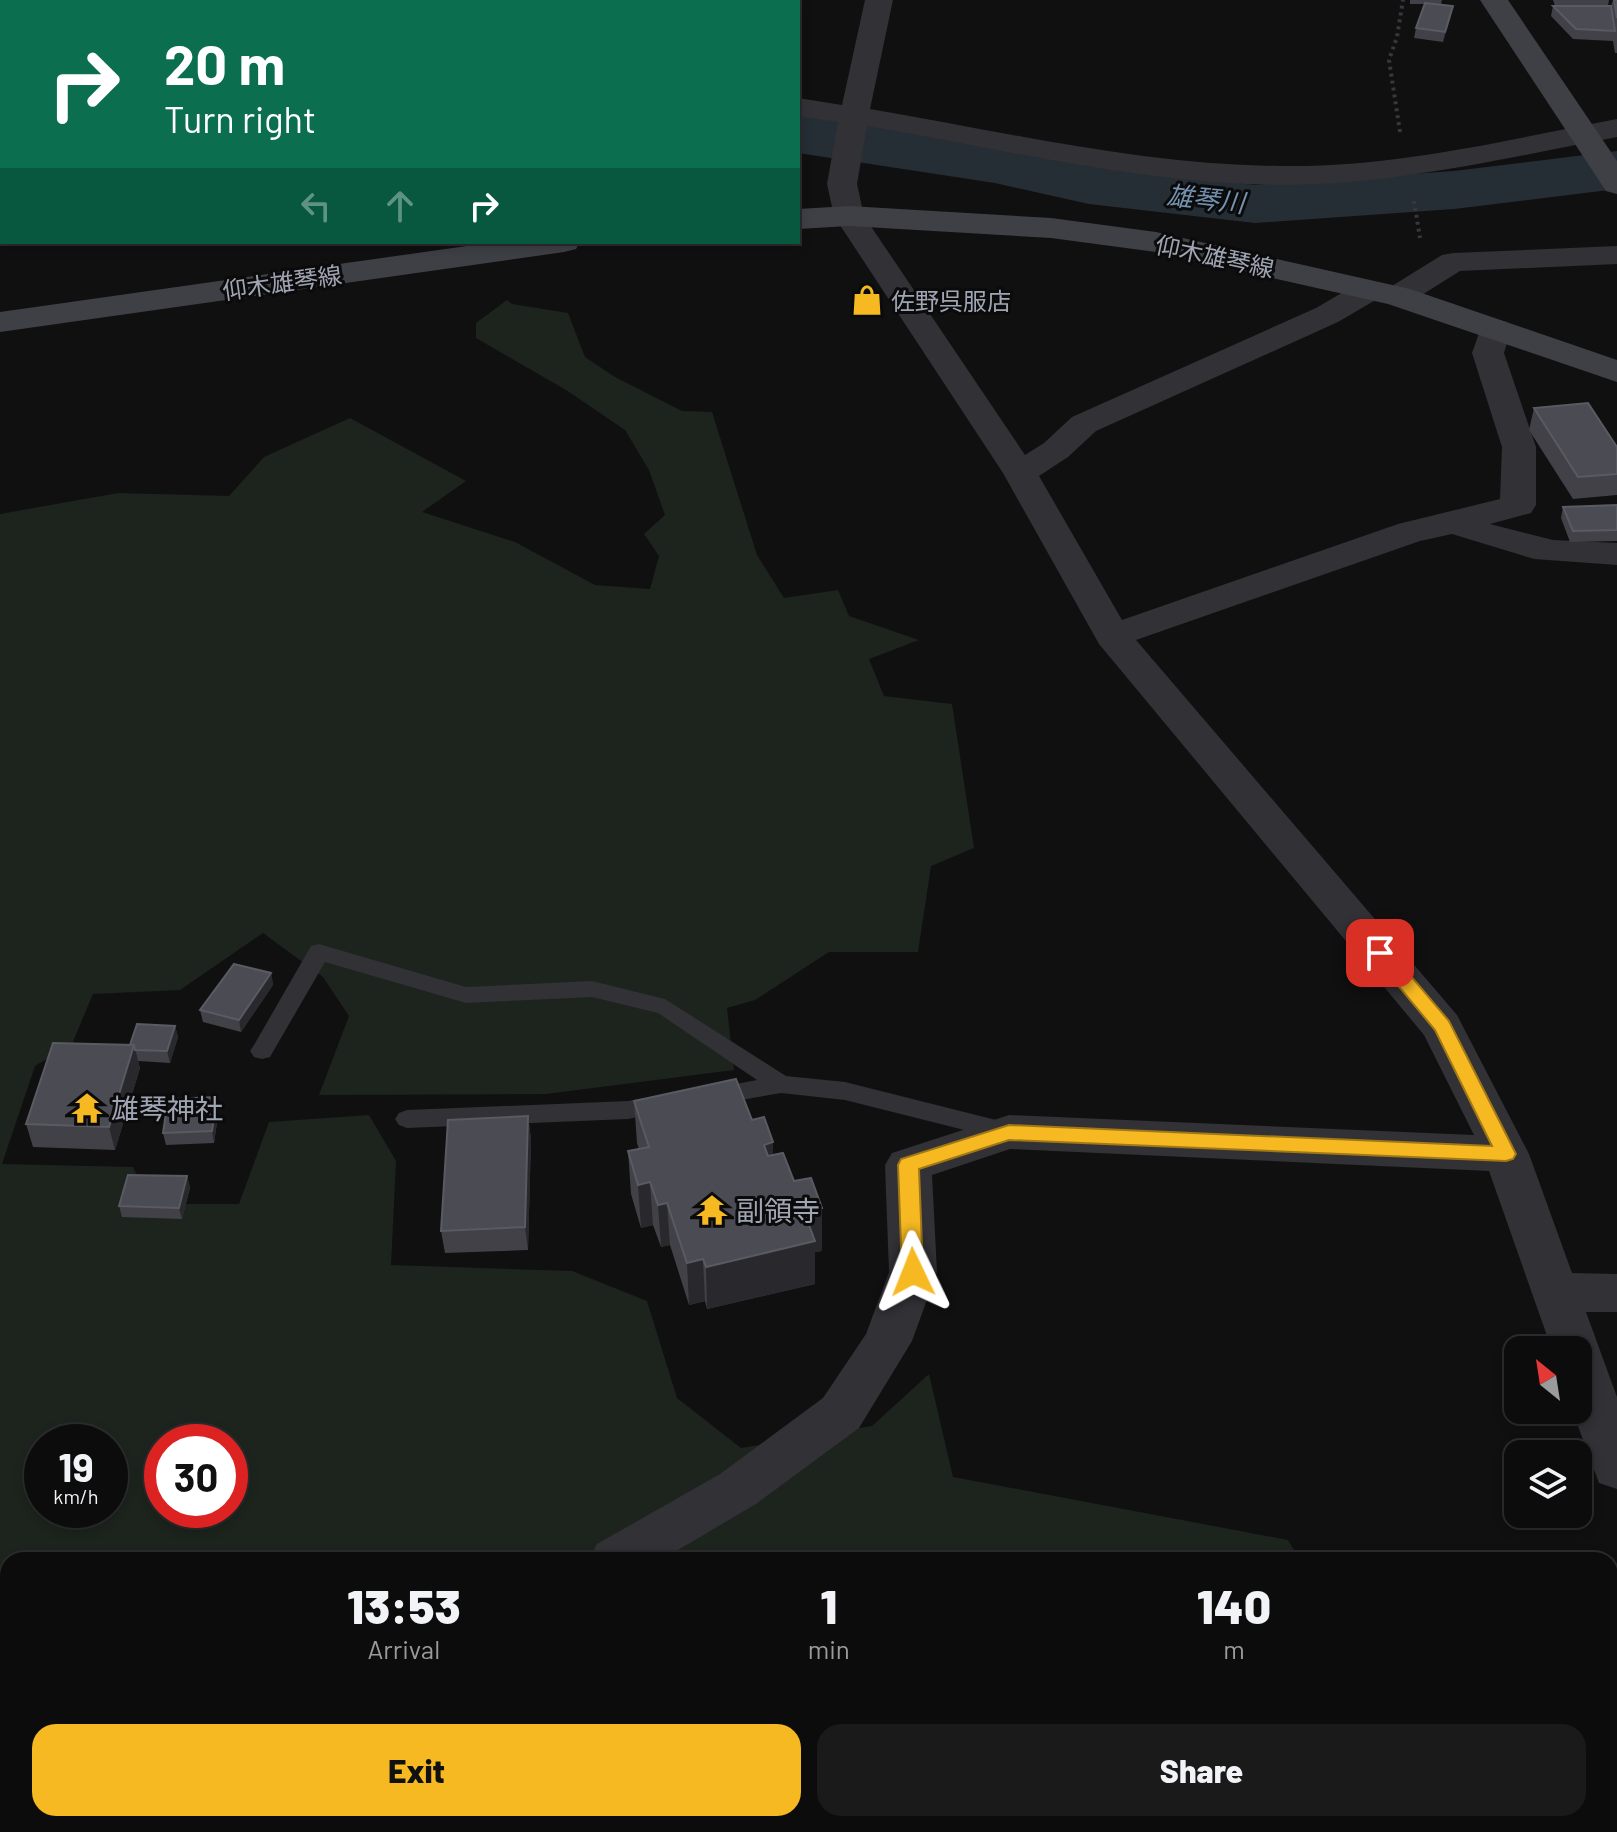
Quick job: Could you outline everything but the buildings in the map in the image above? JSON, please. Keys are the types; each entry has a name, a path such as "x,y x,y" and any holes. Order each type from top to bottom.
{"main road":[{"path":"1494,0 1598,135 1617,184"},
{"name":"仰木雄琴線","path":"800,219 849,216 1051,228 1156,242 1383,293 1617,372"},
{"name":"仰木雄琴線","path":"0,322 484,248 537,244"}],"street":[{"path":"879,0 845,159 842,184 849,216 1020,473 1112,636 1442,1026 1506,1154 1571,1336"},
{"path":"800,107 1153,165 1235,174 1319,174 1406,166 1598,135"},
{"path":"1020,473 1056,450 1084,424 1453,262 1617,255"},
{"path":"1112,636 1411,532 1518,505 1519,447 1488,353 1495,329"},
{"path":"1455,523 1511,545 1566,555 1617,554"},
{"path":"629,1552 738,1489 841,1413 888,1341 913,1272 908,1165 1009,1132 1506,1154"},
{"path":"1556,1292 1617,1293"},
{"path":"1592,1396 1617,1468"}],"lane":[{"path":"262,1051 319,952 466,995 592,989 665,1007 781,1084"},
{"path":"407,1119 628,1110 781,1084 845,1091 1009,1132"}],"path":[{"path":"1403,0 1397,37 1389,60 1406,166"}],"shaded area":[{"path":"507,300 512,304 568,313 585,357 615,377 682,411 712,412 757,555 784,598 838,590 849,616 919,640 869,659 884,696 952,704 974,848 931,866 918,952 829,952 755,1000 727,1008 734,1070 546,1094 319,1095 349,1016 323,977 263,933 180,990 93,994 72,1044 35,1066 2,1164 133,1167 150,1204 239,1204 269,1122 369,1115 396,1161 391,1265 572,1271 647,1301 677,1398 741,1448 872,1426 929,1374 953,1477 1288,1540 1295,1552 0,1552 0,514 118,493 229,496 264,457 350,418 466,481 422,512 515,542 595,585 650,589 659,556 644,534 665,515 649,470 625,430 566,390 476,338 476,323"}],"waterway":[{"name":"雄琴川","path":"800,134 995,164 1089,185 1255,204 1454,190 1617,170"}],"place":[{"name":"佐野呉服店","path":"867,300"},
{"name":"雄琴神社","path":"87,1108"},
{"name":"副領寺","path":"712,1210"}],"route":[{"path":"913,1272 908,1165 1009,1132 1506,1154 1442,1026 1380,953"}]}
